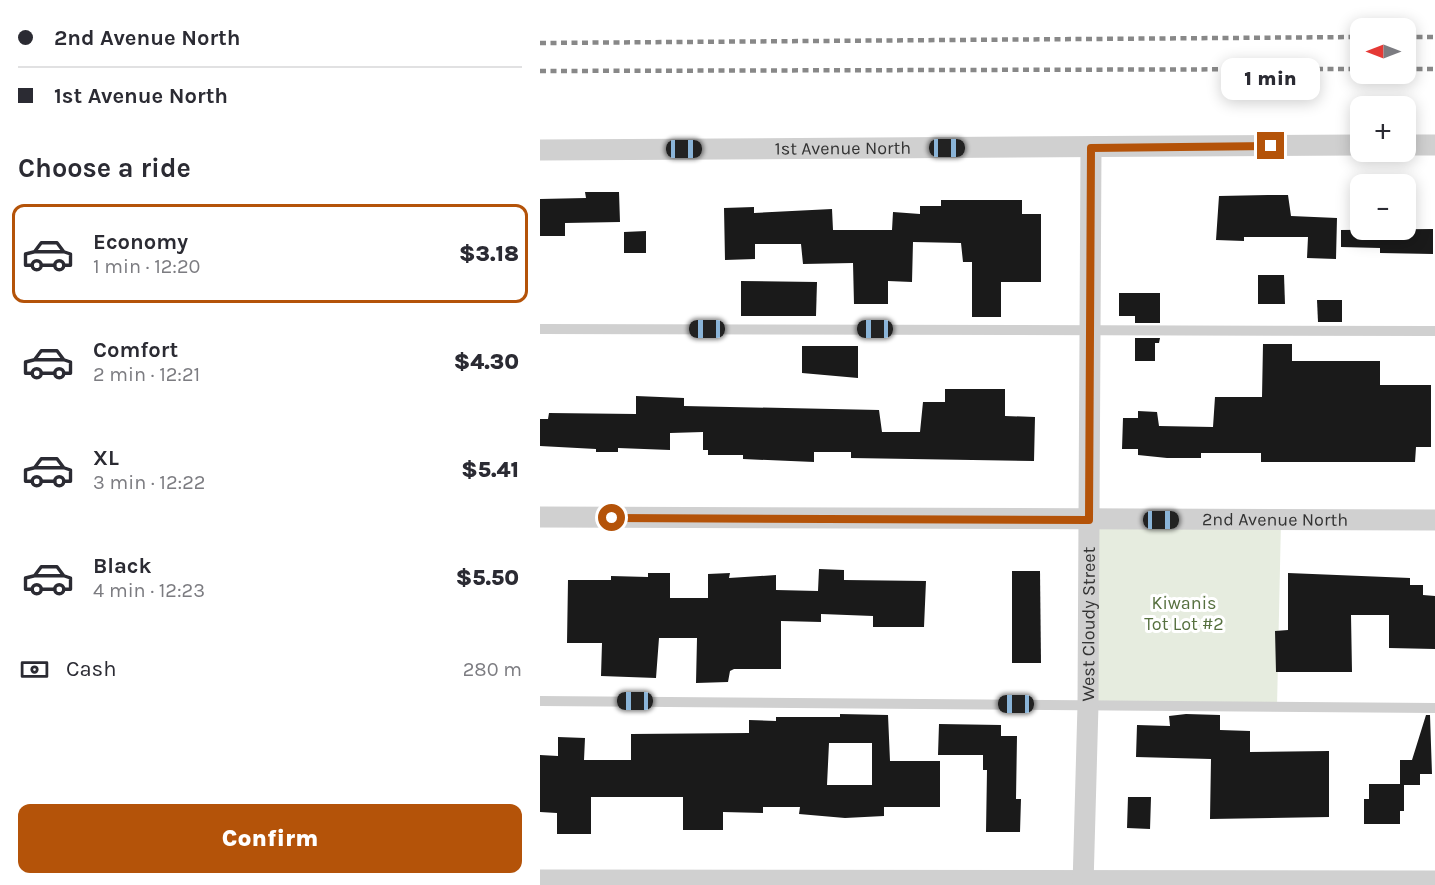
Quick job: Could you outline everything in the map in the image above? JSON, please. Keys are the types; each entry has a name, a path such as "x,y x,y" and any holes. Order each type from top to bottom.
{"street":[{"path":"1416,145 1435,145"},
{"name":"1st Avenue North","path":"540,150 1350,146"},
{"name":"West Cloudy Street","path":"1084,883 1088,705 1091,148"},
{"name":"2nd Avenue North","path":"540,517 1435,520"},
{"path":"540,880 1084,883 1435,881"}],"lane":[{"path":"540,329 1435,331"},
{"path":"540,701 1435,708"}],"green space":[{"name":"Kiwanis Tot Lot #2","path":"1089,520 1281,520 1277,707 1088,705"}],"building":[{"path":"585,192 619,192 620,222 565,223 565,236 540,236 540,199 586,198"},
{"path":"1288,195 1291,216 1337,218 1336,259 1307,258 1308,237 1244,237 1244,241 1216,240 1219,196"},
{"path":"941,200 1022,200 1022,214 1041,214 1041,282 1001,282 1001,317 972,317 972,262 963,262 961,243 913,242 912,282 888,281 888,304 854,304 853,263 803,264 801,244 755,244 755,259 725,260 724,208 754,207 754,213 832,209 833,230 892,230 893,212 920,214 920,206 941,206"},
{"path":"1416,229 1433,229 1433,254 1380,253 1380,248 1341,247 1341,230 1350,230 1350,240 1416,240"},
{"path":"646,231 646,253 624,253 624,232"},
{"path":"1258,275 1284,275 1285,304 1258,304"},
{"path":"741,281 817,282 816,316 741,316"},
{"path":"1119,293 1160,293 1160,323 1135,323 1135,316 1119,316"},
{"path":"1317,300 1342,300 1342,322 1318,322"},
{"path":"1135,338 1160,338 1159,343 1155,343 1155,361 1135,361"},
{"path":"1263,344 1292,344 1292,361 1380,361 1380,385 1431,385 1431,447 1416,447 1415,462 1261,462 1261,453 1201,453 1201,458 1167,458 1138,455 1138,449 1122,449 1123,418 1138,418 1138,411 1157,412 1159,426 1213,427 1215,397 1262,397"},
{"path":"802,346 858,346 858,378 802,373"},
{"path":"945,389 1005,389 1005,416 1035,417 1034,461 851,458 851,452 814,452 814,462 743,459 743,455 708,455 708,450 703,450 703,432 670,433 670,450 618,448 618,452 596,452 596,449 540,446 540,419 548,419 549,413 636,414 636,396 684,398 684,406 879,410 882,432 920,432 923,402 945,402"},
{"path":"819,569 844,570 844,580 926,581 924,627 873,627 873,616 821,614 821,622 781,621 781,669 734,669 730,671 728,682 696,683 697,638 659,638 656,678 601,676 602,643 567,643 568,580 611,580 611,576 648,577 648,573 670,573 670,598 708,598 708,574 730,573 729,578 776,575 776,590 818,591"},
{"path":"1012,571 1040,571 1041,663 1012,663"},
{"path":"1288,573 1410,578 1410,585 1423,585 1423,595 1435,596 1435,649 1389,648 1389,615 1351,615 1352,672 1276,672 1275,631 1288,630"},
{"path":"840,714 888,715 890,761 940,761 940,807 884,807 884,816 845,818 799,814 800,807 763,807 763,813 723,812 723,830 683,830 683,797 591,797 591,834 557,834 557,813 540,812 540,755 558,756 558,737 585,738 584,760 631,760 631,734 749,733 749,720 776,721 776,717 840,717","holes":["829,743 872,743 872,785 827,785"]},
{"path":"1220,715 1220,730 1250,731 1250,752 1329,751 1329,817 1210,819 1211,759 1136,757 1137,725 1170,726 1169,716"},
{"path":"1426,715 1430,715 1432,774 1420,774 1420,785 1404,785 1404,811 1400,811 1400,824 1364,824 1364,799 1369,799 1369,784 1400,784 1400,760 1412,760"},
{"path":"939,724 1001,725 1001,736 1017,736 1016,799 1021,799 1020,832 986,832 987,770 983,770 983,755 938,755"},
{"path":"1128,797 1151,797 1150,829 1127,828"}],"railway":[{"path":"540,43 1350,37"},
{"path":"1416,37 1435,37"},
{"path":"540,71 1350,69"},
{"path":"1416,69 1435,69"}],"route":[{"path":"612,518 1089,520 1091,148 1271,146"}]}
